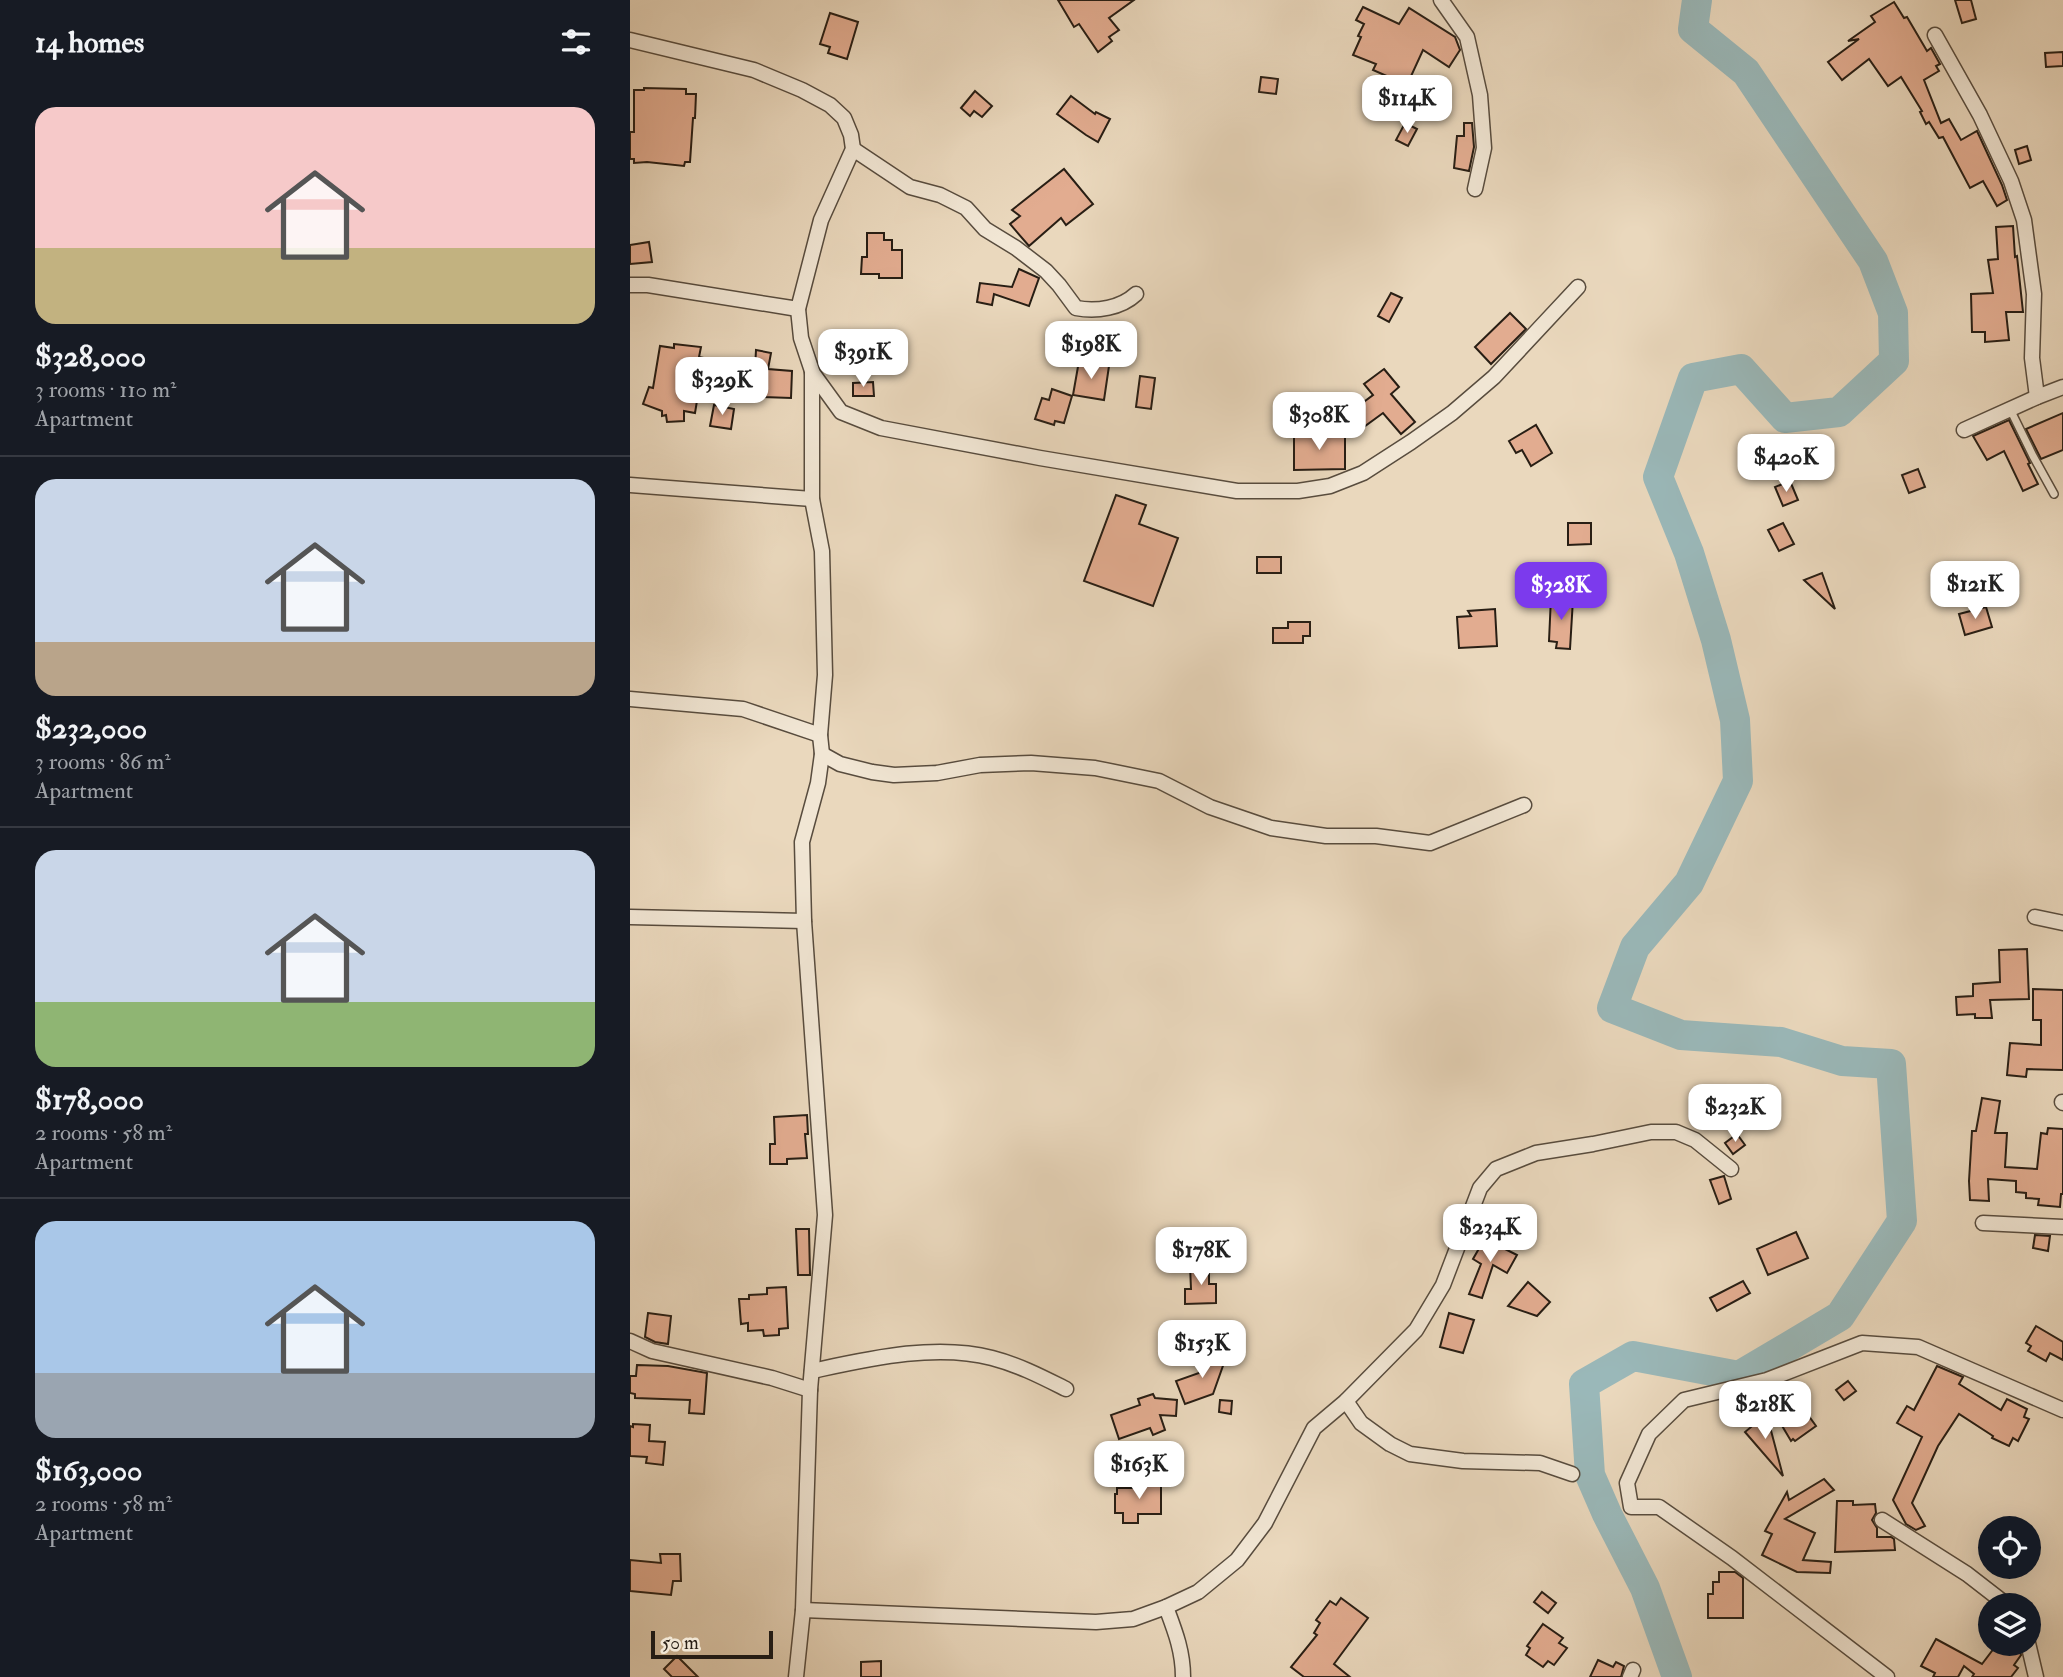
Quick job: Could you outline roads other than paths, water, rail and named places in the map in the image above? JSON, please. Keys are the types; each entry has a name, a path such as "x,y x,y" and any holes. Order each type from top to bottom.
{"street":[{"path":"1441,0 1467,37 1480,95 1483,148 1475,189"},
{"path":"1935,35 1980,115 2011,181 2024,220 2034,294 2032,358 2036,397"},
{"path":"630,40 754,70 802,90 830,105 844,118 853,149 821,220 798,309 801,338 811,371 812,499 822,551 825,674 821,754 818,783 802,842 804,921 825,1215 811,1371 803,1610 796,1677"},
{"path":"853,149 910,187 940,195 966,208 985,229 1046,271 1076,308 1091,311 1125,304 1136,293"},
{"path":"630,285 648,285 798,309"},
{"path":"811,371 841,412 881,428 1183,483 1237,491 1298,491 1330,486 1363,473 1452,413 1494,377 1578,287"},
{"path":"1964,430 2063,387"},
{"path":"630,485 812,499"},
{"path":"630,699 743,709 820,735"},
{"path":"821,754 840,764 894,775 937,773 980,765 1031,763 1094,768 1159,781 1210,807 1271,828 1326,836 1376,836 1430,843 1524,805"},
{"path":"630,917 804,921"},
{"path":"2035,917 2063,923"},
{"path":"803,1610 1096,1622 1133,1619 1198,1592 1237,1560 1265,1523 1314,1428 1346,1401 1416,1330 1443,1285 1480,1188 1496,1169 1536,1153 1650,1132 1676,1132 1695,1140 1731,1169"},
{"path":"1983,1223 2063,1227"},
{"path":"630,1341 652,1351 772,1378 810,1390"},
{"path":"1886,1677 1732,1558 1659,1507 1631,1507 1627,1483 1649,1434 1684,1400 1767,1380 1862,1343 1918,1347 2063,1410"},
{"path":"811,1371 898,1355 956,1353 990,1357 1027,1369 1066,1389"},
{"path":"1346,1401 1361,1423 1390,1444 1410,1454 1463,1461 1540,1463 1572,1474"},
{"path":"1882,1520 1968,1574 1992,1593"},
{"path":"1166,1607 1180,1644 1182,1677"},
{"path":"2031,1656 2036,1677"}],"lane":[{"path":"2010,408 2054,494"}],"waterway":[{"path":"1677,1677 1645,1588 1590,1475 1584,1384 1633,1356 1739,1376 1840,1316 1902,1221 1891,1064 1842,1061 1781,1042 1681,1035 1612,1008 1635,947 1689,883 1738,781 1735,720 1716,640 1689,553 1658,477 1693,378 1741,369 1785,418 1839,412 1894,361 1893,313 1873,261 1746,72 1693,29 1697,0"}]}
